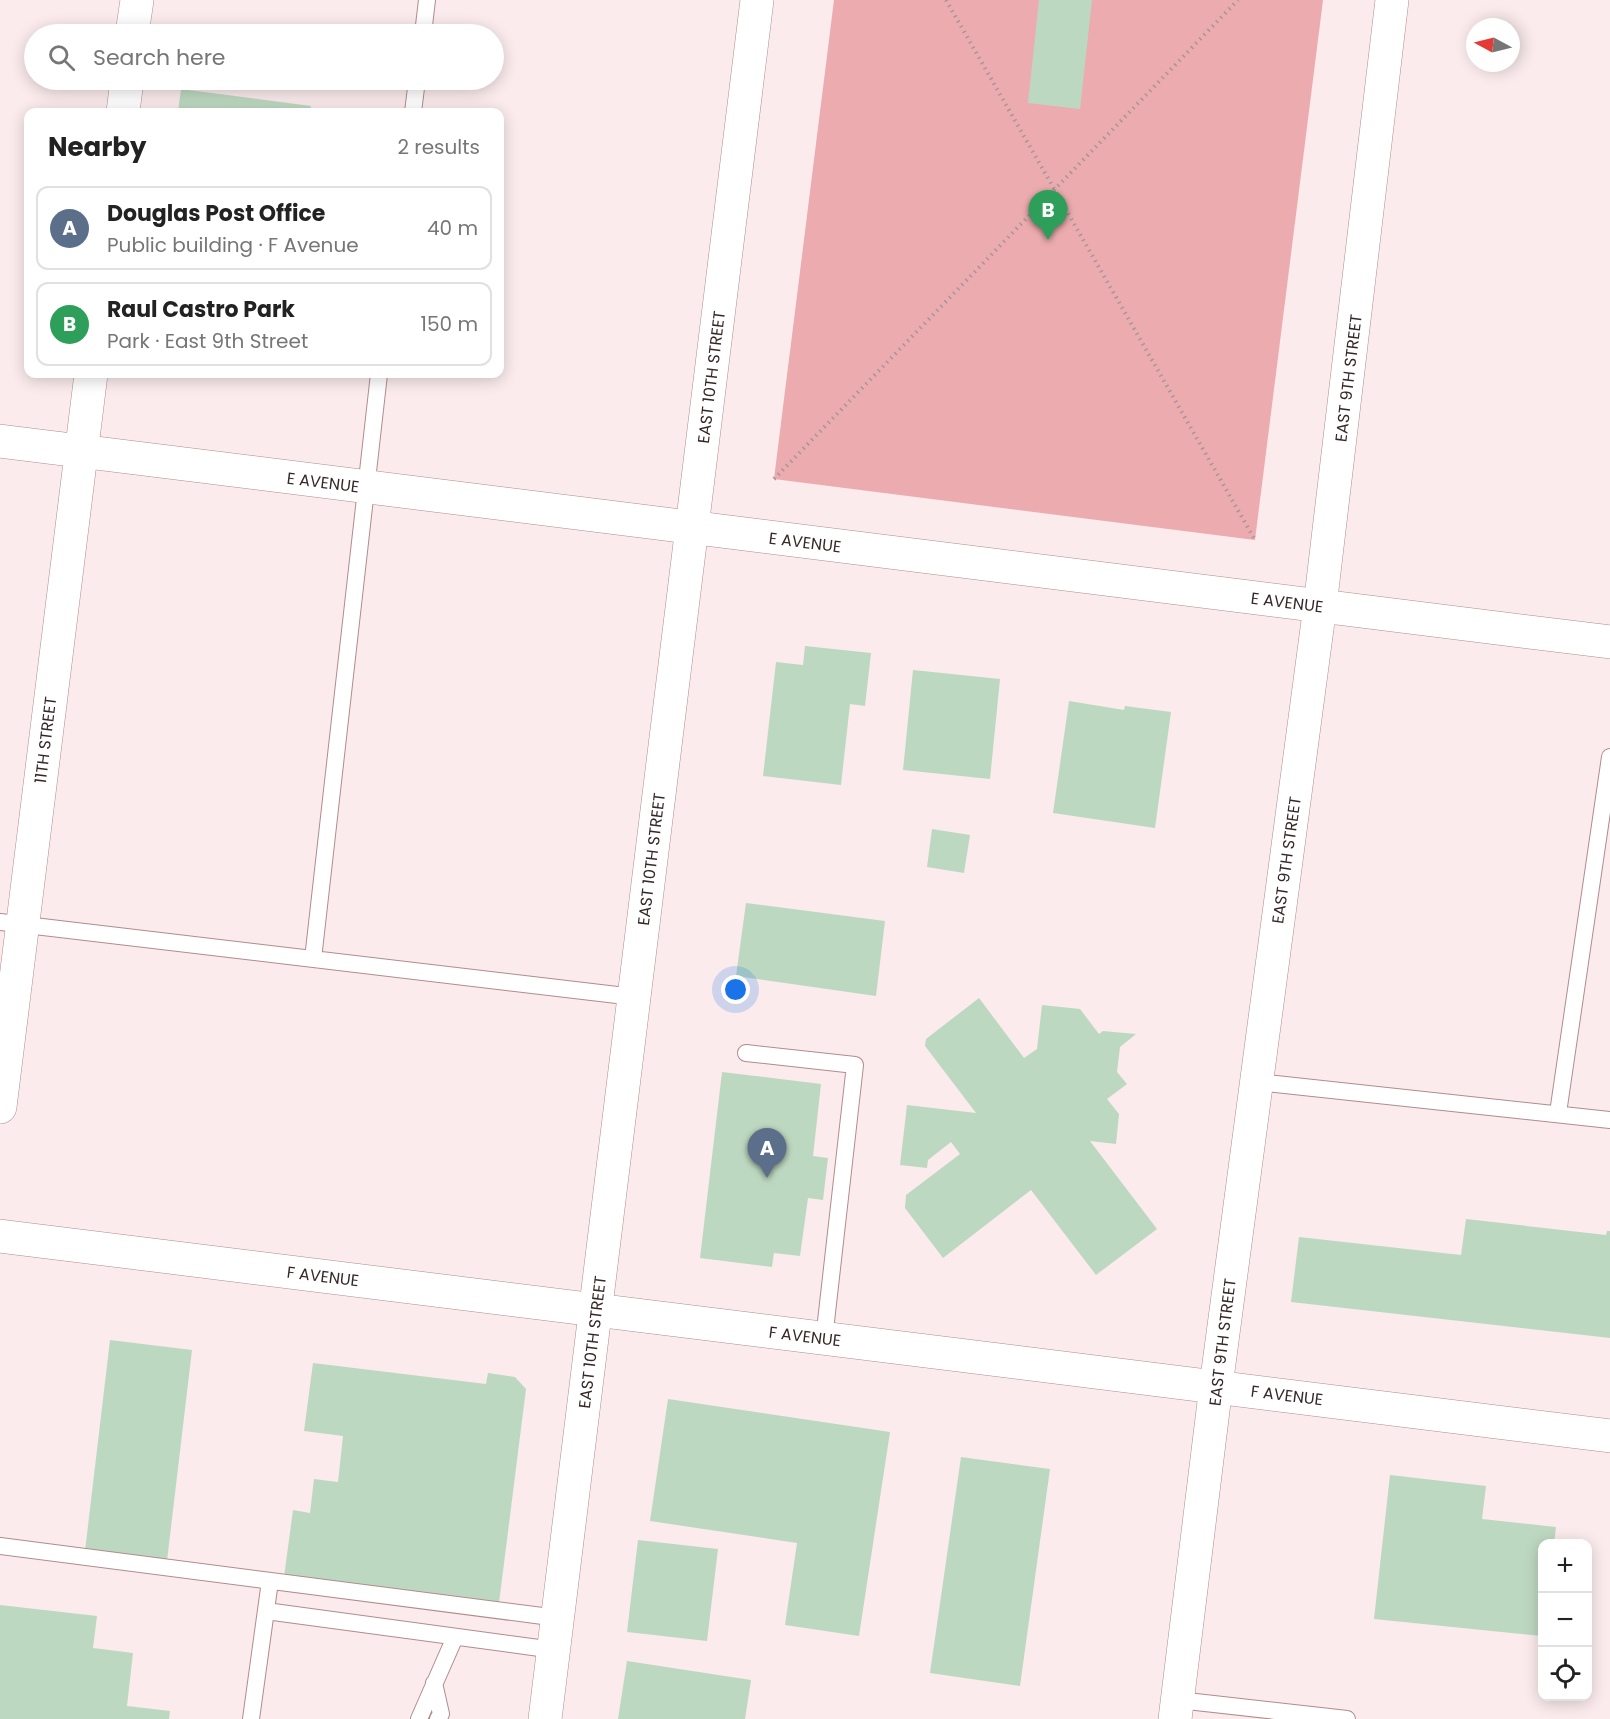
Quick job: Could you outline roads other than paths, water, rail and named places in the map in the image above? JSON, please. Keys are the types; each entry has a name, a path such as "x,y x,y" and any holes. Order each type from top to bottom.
{"street":[{"path":"133,24 136,0"},
{"name":"EAST 10TH STREET","path":"545,1719 757,0"},
{"name":"EAST 9TH STREET","path":"1177,1709 1216,1386 1320,606 1392,0"},
{"path":"124,108 126,90"},
{"name":"11TH STREET","path":"0,1107 11,924 90,378"},
{"name":"E AVENUE","path":"0,441 1610,642"},
{"name":"F AVENUE","path":"0,1236 1610,1437"}],"lane":[{"path":"424,24 427,0"},
{"path":"414,108 416,90"},
{"path":"314,959 379,378"},
{"path":"1558,1113 1610,757"},
{"path":"11,924 634,997"},
{"path":"746,1053 855,1065 824,1339"},
{"path":"1257,1082 1610,1120"},
{"path":"0,1546 558,1618"},
{"path":"251,1719 270,1581"},
{"path":"266,1611 554,1650"},
{"path":"418,1719 455,1637"},
{"path":"434,1683 441,1714 438,1719"},
{"path":"1177,1709 1347,1719"}],"place":[{"name":"Raul Castro Park","path":"1048,240"},
{"name":"Douglas Post Office","path":"767,1178"}]}
